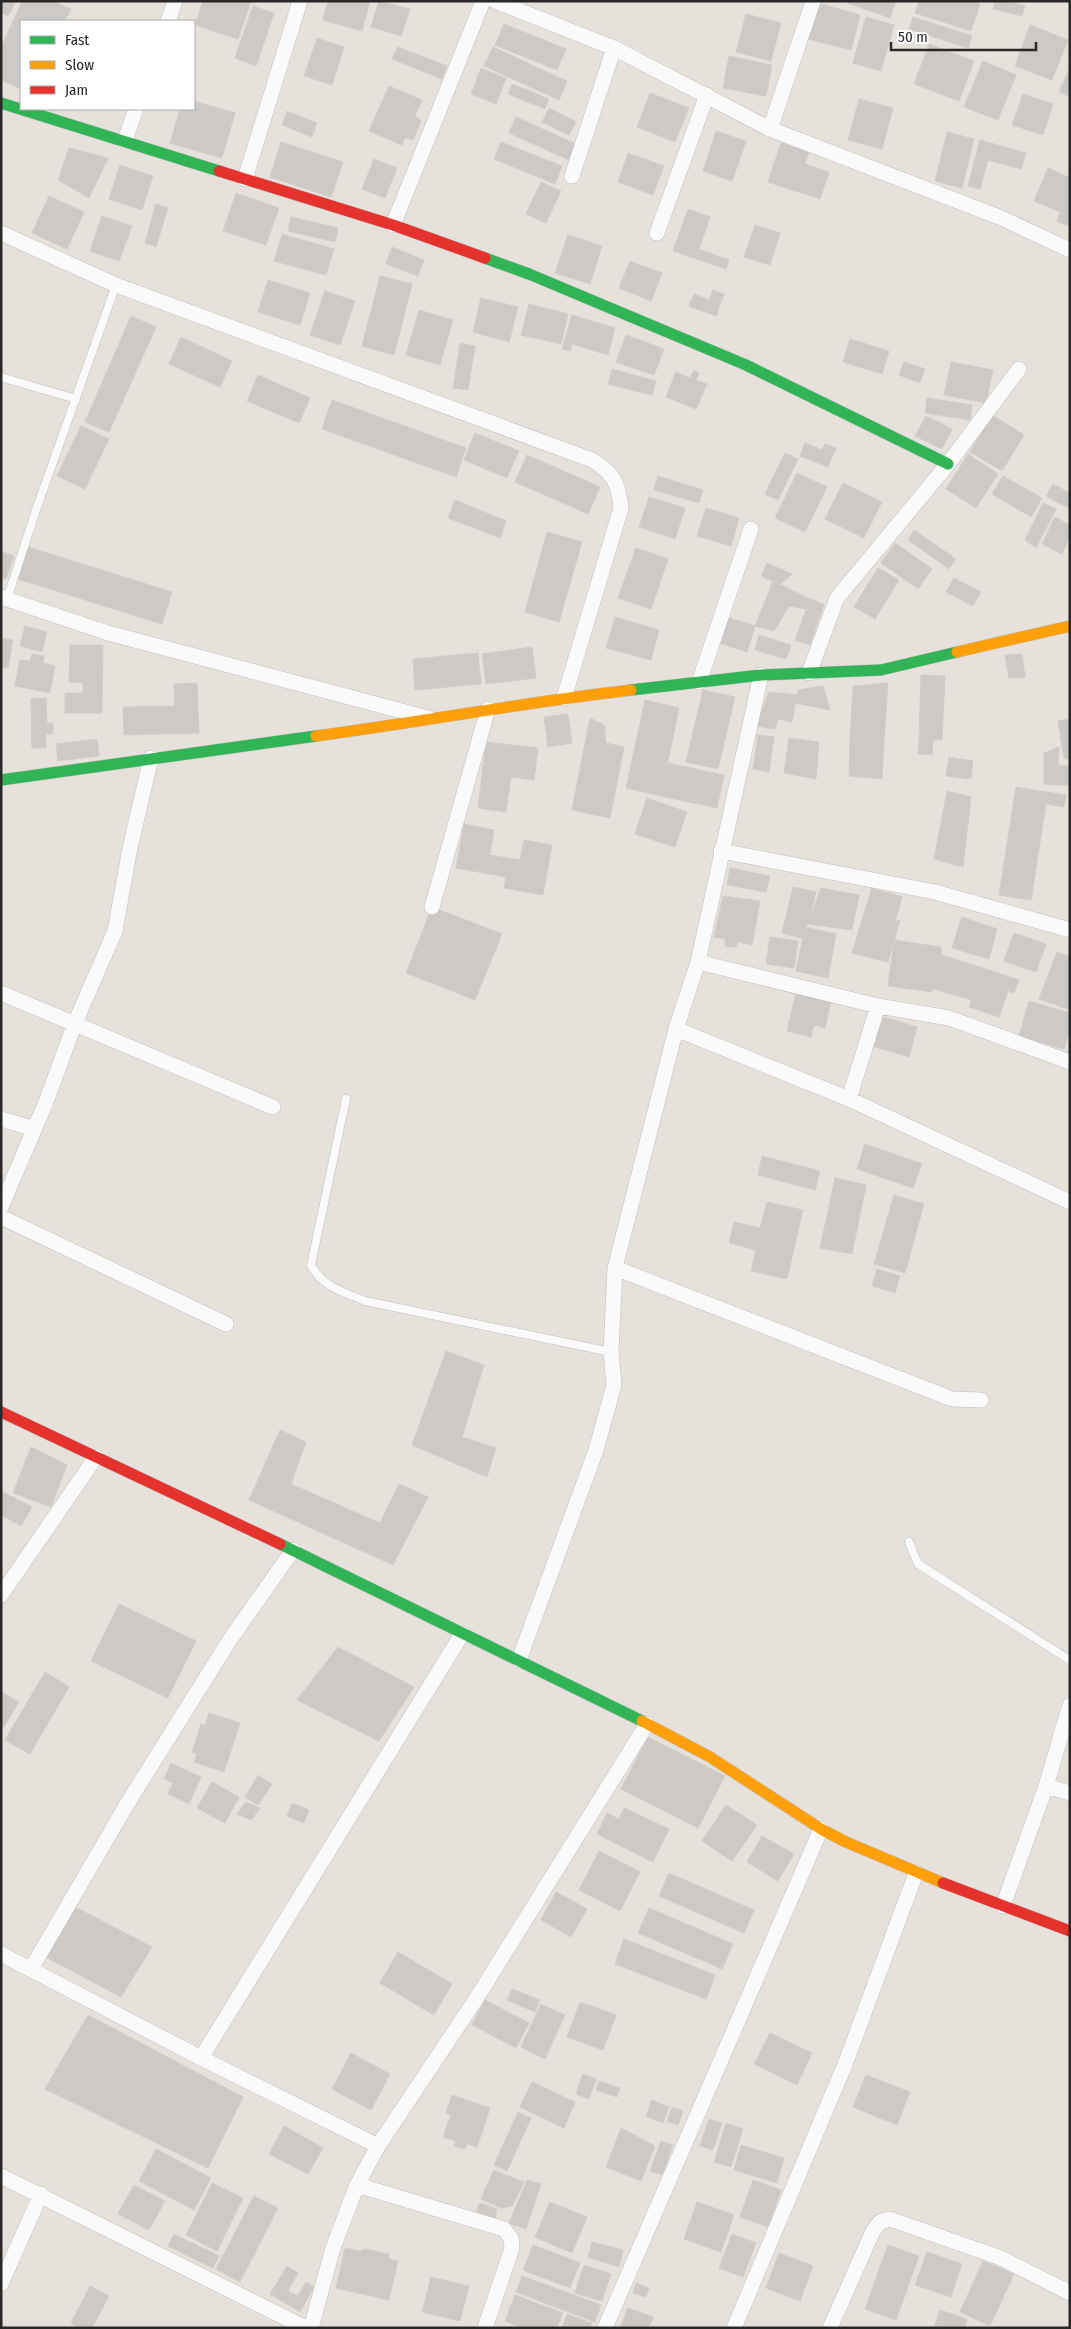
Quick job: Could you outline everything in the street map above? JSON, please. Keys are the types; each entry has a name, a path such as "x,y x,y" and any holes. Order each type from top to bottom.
{"street":[{"path":"168,20 175,1"},
{"path":"244,179 300,1"},
{"path":"393,225 483,1"},
{"path":"496,1 614,48 770,129 999,217 1070,250"},
{"path":"770,129 813,1"},
{"path":"572,176 614,48"},
{"path":"657,233 707,96"},
{"path":"1,103 20,109"},
{"path":"24,110 393,225 529,274 746,365 948,464"},
{"path":"125,140 136,110"},
{"path":"1,233 116,285 592,460 608,470 618,488 621,508 564,698"},
{"path":"809,673 837,598 948,464 1019,369"},
{"path":"699,682 751,528"},
{"path":"4,598 108,633 435,720"},
{"path":"1,780 435,720 488,709 564,698 761,675 881,670 1070,626"},
{"path":"519,1660 596,1450 614,1385 611,1352 615,1268 676,1029 698,962 761,675"},
{"path":"432,907 488,709"},
{"path":"1,1207 35,1129 74,1023 115,931 130,848 151,758"},
{"path":"721,851 935,892 1070,930"},
{"path":"698,962 878,1006 949,1018 1070,1062"},
{"path":"1,994 273,1107"},
{"path":"849,1099 878,1006"},
{"path":"676,1029 849,1099 1070,1202"},
{"path":"1,1120 35,1129"},
{"path":"1,1217 226,1324"},
{"path":"615,1268 952,1399 981,1400"},
{"path":"1,1412 294,1550 647,1724 710,1757 821,1829 916,1873 1070,1932"},
{"path":"1,1595 96,1457"},
{"path":"31,1969 127,1804 229,1641 294,1550"},
{"path":"201,2058 462,1634"},
{"path":"1004,1906 1046,1786 1070,1705"},
{"path":"311,2328 333,2248 357,2185 378,2146 476,1998 647,1724"},
{"path":"1046,1786 1070,1793"},
{"path":"605,2328 821,1829"},
{"path":"734,2328 843,2071 916,1873"},
{"path":"1,1954 201,2058 378,2146"},
{"path":"1,2176 41,2194 306,2328"},
{"path":"357,2185 504,2229 511,2238 512,2248 485,2328"},
{"path":"1,2284 41,2194"},
{"path":"830,2328 873,2231 880,2222 890,2219 1001,2258 1070,2293"}],"lane":[{"path":"4,598 116,285"},
{"path":"1,377 76,399"},
{"path":"346,1099 311,1265 317,1277 328,1286 365,1301 611,1352"},
{"path":"909,1542 918,1564 1070,1660"}],"building":[{"path":"1,1 16,1 8,16 1,12"},
{"path":"22,1 52,1 71,9 66,20 20,20 20,89 1,80 1,48"},
{"path":"203,1 251,1 238,39 195,25"},
{"path":"328,1 370,1 362,31 323,20"},
{"path":"379,1 410,9 401,36 371,27"},
{"path":"842,1 896,1 890,18"},
{"path":"919,1 972,1 980,4 971,31 915,13"},
{"path":"995,1 1008,1 1025,6 1022,16 993,9"},
{"path":"818,3 860,15 851,50 808,39"},
{"path":"253,6 274,13 256,66 235,58"},
{"path":"746,14 781,23 771,61 736,52"},
{"path":"866,17 894,25 881,71 853,63"},
{"path":"913,17 972,36 968,48 909,29"},
{"path":"504,24 566,49 557,70 495,45"},
{"path":"1030,25 1068,40 1052,80 1015,66"},
{"path":"317,38 344,47 332,85 304,76"},
{"path":"929,44 974,61 959,101 914,84"},
{"path":"398,47 447,66 442,79 392,59"},
{"path":"493,47 567,81 559,100 484,66"},
{"path":"729,56 772,65 766,96 723,88"},
{"path":"983,61 1016,75 998,120 964,107"},
{"path":"1070,67 1070,97 1059,92"},
{"path":"481,68 506,78 496,104 471,94"},
{"path":"512,84 549,99 545,109 508,94"},
{"path":"389,86 422,100 415,115 421,121 413,140 405,137 402,145 369,131"},
{"path":"650,93 689,108 675,142 637,127"},
{"path":"1023,94 1053,104 1043,135 1012,125"},
{"path":"859,99 893,108 882,149 848,140"},
{"path":"195,101 235,113 222,158 170,143 180,110 195,110"},
{"path":"549,108 576,122 569,135 542,122"},
{"path":"287,111 317,123 312,137 282,125"},
{"path":"516,117 576,144 569,160 509,133"},
{"path":"716,131 746,141 732,181 703,171"},
{"path":"947,132 974,139 962,188 935,181"},
{"path":"980,140 1026,153 1021,169 988,160 980,189 968,186"},
{"path":"281,142 343,162 331,197 270,177"},
{"path":"501,142 562,166 555,184 494,159"},
{"path":"781,143 809,152 805,164 829,172 820,199 768,182"},
{"path":"69,148 108,158 89,198 58,180"},
{"path":"628,153 664,166 653,195 618,182"},
{"path":"374,159 397,168 385,198 362,189"},
{"path":"120,165 153,176 142,210 109,199"},
{"path":"1048,168 1070,178 1070,227 1057,221 1060,212 1034,201"},
{"path":"541,182 561,191 546,223 526,214"},
{"path":"236,193 279,208 266,245 223,231"},
{"path":"49,196 84,212 67,249 32,233"},
{"path":"156,204 168,208 156,247 145,243"},
{"path":"688,209 710,217 699,249 729,260 726,269 673,251"},
{"path":"102,216 132,226 119,261 90,251"},
{"path":"291,217 338,228 335,242 288,231"},
{"path":"755,225 780,233 770,265 744,257"},
{"path":"282,234 334,249 326,275 274,261"},
{"path":"568,235 602,246 590,284 555,273"},
{"path":"392,247 424,260 418,276 386,264"},
{"path":"630,261 662,273 651,301 619,288"},
{"path":"380,276 412,284 394,355 362,346"},
{"path":"268,280 310,293 300,325 258,312"},
{"path":"713,290 724,294 716,316 689,306 694,294 709,300"},
{"path":"325,291 355,301 340,345 310,335"},
{"path":"481,298 518,307 509,342 473,332"},
{"path":"529,304 568,314 561,344 521,335"},
{"path":"419,310 453,320 440,365 406,355"},
{"path":"572,315 615,328 608,355 572,344 571,351 562,349"},
{"path":"131,316 156,327 109,432 85,422"},
{"path":"626,335 664,349 654,375 616,362"},
{"path":"181,337 232,361 220,387 169,364"},
{"path":"850,339 889,351 882,374 843,362"},
{"path":"460,343 475,346 468,390 453,388"},
{"path":"904,362 925,369 920,383 899,375"},
{"path":"951,362 993,370 986,403 944,395"},
{"path":"612,369 656,381 652,395 608,384"},
{"path":"694,370 699,373 696,380 707,384 696,409 666,397 676,372 690,378"},
{"path":"258,375 310,398 299,423 247,401"},
{"path":"927,398 972,405 970,420 925,413"},
{"path":"332,400 466,448 456,477 322,429"},
{"path":"992,415 1024,435 1002,471 970,452"},
{"path":"926,416 952,429 942,449 915,436"},
{"path":"81,426 109,439 85,489 57,476"},
{"path":"475,433 519,451 507,478 464,460"},
{"path":"805,443 822,450 825,444 836,448 828,467 800,456"},
{"path":"785,453 798,459 778,500 765,494"},
{"path":"968,454 998,474 976,508 946,489"},
{"path":"527,455 600,487 588,514 515,482"},
{"path":"797,473 827,487 805,532 775,518"},
{"path":"658,476 703,490 699,503 654,490"},
{"path":"1003,476 1042,498 1031,517 992,494"},
{"path":"843,483 882,502 864,538 825,519"},
{"path":"1053,484 1070,493 1070,509 1046,496"},
{"path":"649,497 685,508 675,539 639,527"},
{"path":"455,500 506,521 500,538 448,518"},
{"path":"1043,503 1056,509 1036,548 1025,540"},
{"path":"706,508 739,518 731,546 697,536"},
{"path":"1055,517 1070,525 1070,537 1062,554 1042,544"},
{"path":"914,530 956,559 949,569 908,540"},
{"path":"547,532 582,542 559,622 525,612"},
{"path":"895,543 932,569 918,589 881,563"},
{"path":"28,547 172,592 162,624 18,579"},
{"path":"636,548 668,559 651,609 618,598"},
{"path":"1,551 14,556 6,579 1,578"},
{"path":"767,563 792,574 780,585 761,576"},
{"path":"878,568 899,580 875,619 854,607"},
{"path":"954,578 981,592 973,606 946,592"},
{"path":"773,581 810,599 806,609 789,606 774,631 755,626"},
{"path":"810,599 824,604 810,645 795,640"},
{"path":"615,617 659,630 651,660 606,648"},
{"path":"727,617 755,626 747,652 719,643"},
{"path":"25,626 47,632 42,652 20,646"},
{"path":"759,635 791,645 786,659 755,650"},
{"path":"1,638 13,640 8,668 1,667"},
{"path":"70,645 103,645 102,713 65,713 65,693 83,693 83,683 69,682"},
{"path":"532,647 536,678 486,684 482,654"},
{"path":"478,653 481,684 415,690 413,659"},
{"path":"32,654 44,656 43,663 55,666 50,693 15,686 20,660 30,661"},
{"path":"1022,654 1025,677 1009,678 1005,655"},
{"path":"921,675 945,676 942,740 919,740"},
{"path":"197,683 199,733 124,735 123,707 175,706 174,684"},
{"path":"888,683 884,742 850,738 853,686"},
{"path":"823,686 830,710 795,703 798,690"},
{"path":"703,690 735,697 718,769 686,762"},
{"path":"769,692 797,695 792,722 778,719 775,729 756,726"},
{"path":"46,698 47,723 53,723 53,734 46,734 46,748 32,748 31,699"},
{"path":"645,700 679,708 661,796 626,788"},
{"path":"568,714 572,743 548,747 544,717"},
{"path":"590,718 604,725 606,743 624,747 610,818 572,810"},
{"path":"1070,719 1070,758 1064,759 1058,721"},
{"path":"758,735 774,737 769,772 753,769"},
{"path":"789,738 819,742 816,779 784,773"},
{"path":"850,738 884,742 882,779 849,776"},
{"path":"97,739 99,756 58,761 56,744"},
{"path":"919,740 933,740 932,755 918,754"},
{"path":"486,742 538,748 534,780 511,777 506,812 478,808"},
{"path":"1059,747 1058,785 1044,784 1044,753"},
{"path":"949,757 973,761 971,779 946,776"},
{"path":"667,763 724,775 717,808 661,796"},
{"path":"1070,765 1070,785 1058,785 1058,766"},
{"path":"1016,787 1066,795 1064,807 1046,804 1031,900 999,895"},
{"path":"947,791 971,797 963,867 934,859"},
{"path":"647,798 687,812 675,847 635,834"},
{"path":"464,824 494,830 490,855 520,860 524,840 552,845 543,895 504,888 506,877 456,868"},
{"path":"730,868 770,876 766,892 727,885"},
{"path":"793,887 816,892 808,924 805,927 805,939 782,933"},
{"path":"821,888 859,895 852,930 808,924"},
{"path":"872,888 902,897 895,922 864,913"},
{"path":"723,896 760,901 752,945 738,942 736,947 725,947 725,939 714,937"},
{"path":"432,907 502,934 475,1000 406,973"},
{"path":"864,913 895,922 900,920 888,962 852,953"},
{"path":"962,917 997,929 989,959 952,948"},
{"path":"805,927 836,934 828,978 796,971"},
{"path":"1014,933 1046,944 1036,972 1004,961"},
{"path":"770,937 798,941 794,968 766,964"},
{"path":"894,940 941,947 942,955 932,992 888,986"},
{"path":"1057,952 1070,957 1070,1010 1039,999"},
{"path":"942,955 983,968 972,1000 933,989"},
{"path":"983,968 1019,980 1014,993 1008,991 999,1017 969,1007"},
{"path":"796,993 831,1001 825,1028 814,1025 811,1037 787,1031"},
{"path":"1029,1001 1070,1013 1070,1031 1064,1049 1019,1036"},
{"path":"880,1016 917,1027 909,1057 872,1046"},
{"path":"865,1144 922,1164 913,1188 857,1169"},
{"path":"762,1156 820,1171 815,1190 758,1175"},
{"path":"835,1178 866,1185 852,1254 820,1248"},
{"path":"894,1195 924,1204 905,1273 874,1264"},
{"path":"767,1202 803,1210 787,1279 751,1271 756,1250 729,1243 734,1222 760,1228"},
{"path":"877,1269 900,1276 895,1293 872,1286"},
{"path":"446,1351 484,1365 462,1437 496,1448 487,1477 412,1445"},
{"path":"280,1430 306,1442 291,1484 380,1523 399,1484 428,1497 393,1565 249,1500"},
{"path":"31,1447 67,1465 51,1507 13,1493"},
{"path":"3,1492 32,1507 21,1526 1,1515 1,1495"},
{"path":"119,1604 196,1641 168,1698 91,1661"},
{"path":"338,1647 414,1687 379,1741 297,1700"},
{"path":"45,1672 69,1687 30,1754 5,1740"},
{"path":"1,1692 19,1702 4,1727 1,1726"},
{"path":"209,1713 240,1723 224,1772 194,1762 197,1754 192,1752 201,1724 205,1726"},
{"path":"648,1737 725,1776 698,1828 621,1789"},
{"path":"171,1763 201,1777 189,1804 168,1794 173,1783 164,1779"},
{"path":"258,1775 272,1784 258,1805 245,1797"},
{"path":"212,1782 239,1797 225,1823 197,1808"},
{"path":"246,1802 260,1808 251,1820 237,1814"},
{"path":"292,1803 309,1810 304,1823 287,1816"},
{"path":"726,1805 757,1825 732,1861 702,1841"},
{"path":"624,1808 669,1829 653,1862 597,1834 607,1813 619,1819"},
{"path":"762,1836 794,1854 778,1881 747,1862"},
{"path":"599,1851 640,1872 620,1911 579,1890"},
{"path":"669,1873 754,1910 744,1933 659,1896"},
{"path":"556,1892 587,1909 571,1937 541,1920"},
{"path":"75,1907 152,1947 121,1997 44,1956"},
{"path":"649,1908 733,1944 722,1969 638,1933"},
{"path":"624,1939 715,1975 706,1999 615,1964"},
{"path":"398,1952 452,1984 434,2015 380,1983"},
{"path":"512,1989 540,2000 535,2012 507,2000"},
{"path":"485,2000 529,2023 516,2048 472,2025"},
{"path":"580,2002 616,2015 603,2050 567,2037"},
{"path":"541,2004 565,2015 545,2059 521,2047"},
{"path":"88,2015 243,2097 208,2168 45,2089"},
{"path":"770,2033 812,2053 797,2085 754,2064"},
{"path":"351,2053 390,2074 371,2110 332,2089"},
{"path":"583,2074 596,2079 589,2099 576,2094"},
{"path":"866,2075 910,2092 897,2125 853,2107"},
{"path":"599,2081 620,2088 617,2097 596,2090"},
{"path":"532,2082 575,2102 564,2128 520,2107"},
{"path":"452,2095 490,2108 477,2147 467,2144 465,2149 454,2146 456,2141 443,2137 451,2115 446,2113"},
{"path":"652,2100 669,2107 663,2123 646,2116"},
{"path":"672,2107 683,2111 678,2125 667,2121"},
{"path":"518,2112 531,2118 507,2171 494,2165"},
{"path":"709,2119 722,2123 713,2150 700,2146"},
{"path":"726,2123 743,2129 731,2167 714,2162"},
{"path":"284,2126 323,2148 308,2174 269,2154"},
{"path":"621,2128 655,2146 641,2181 606,2167"},
{"path":"661,2141 673,2145 662,2175 650,2171"},
{"path":"741,2145 784,2158 777,2183 734,2170"},
{"path":"156,2149 211,2178 194,2210 139,2181"},
{"path":"494,2170 524,2182 512,2206 501,2208 481,2199"},
{"path":"527,2180 541,2184 526,2229 509,2223"},
{"path":"753,2180 781,2190 768,2227 740,2217"},
{"path":"212,2183 243,2198 217,2251 186,2235"},
{"path":"134,2185 165,2201 149,2230 118,2214"},
{"path":"254,2196 278,2208 240,2282 216,2269"},
{"path":"550,2202 587,2217 572,2253 535,2237"},
{"path":"697,2202 734,2215 721,2252 684,2239"},
{"path":"480,2203 497,2209 495,2219 476,2211"},
{"path":"174,2234 219,2256 213,2268 168,2246"},
{"path":"732,2234 756,2243 743,2277 719,2268"},
{"path":"592,2242 623,2250 619,2267 588,2257"},
{"path":"533,2245 580,2263 570,2288 523,2270"},
{"path":"888,2245 919,2256 896,2320 865,2309"},
{"path":"345,2248 360,2251 365,2249 389,2254 388,2259 398,2261 389,2300 336,2288"},
{"path":"927,2252 962,2264 951,2297 915,2285"},
{"path":"779,2253 813,2266 800,2301 766,2288"},
{"path":"983,2261 1014,2274 990,2326 960,2312"},
{"path":"584,2265 611,2274 602,2301 575,2293"},
{"path":"287,2266 298,2273 288,2291 298,2296 306,2282 314,2287 300,2312 270,2294"},
{"path":"522,2276 601,2305 595,2322 516,2292"},
{"path":"431,2277 469,2286 460,2321 422,2312"},
{"path":"636,2283 649,2288 646,2297 633,2293"},
{"path":"90,2286 109,2296 92,2328 80,2328 71,2323"},
{"path":"515,2295 563,2313 557,2328 522,2328 505,2321"},
{"path":"628,2308 653,2317 649,2328 620,2328"},
{"path":"940,2310 967,2319 965,2328 934,2328"},
{"path":"567,2314 592,2323 590,2328 562,2328"}],"traffic: fast":[{"path":"1,103 20,109"},
{"path":"23,110 219,171"},
{"path":"485,258 529,274 746,365 948,464"},
{"path":"631,690 761,675 881,670 957,652"},
{"path":"1,780 316,736"},
{"path":"280,1544 642,1721"}],"traffic: slow":[{"path":"957,652 1070,626"},
{"path":"316,736 552,700 631,690"},
{"path":"642,1721 710,1757 821,1829 846,1842 943,1883"}],"traffic: jam":[{"path":"219,171 393,225 485,258"},
{"path":"1,1412 280,1544"},
{"path":"943,1883 1070,1931"}]}
